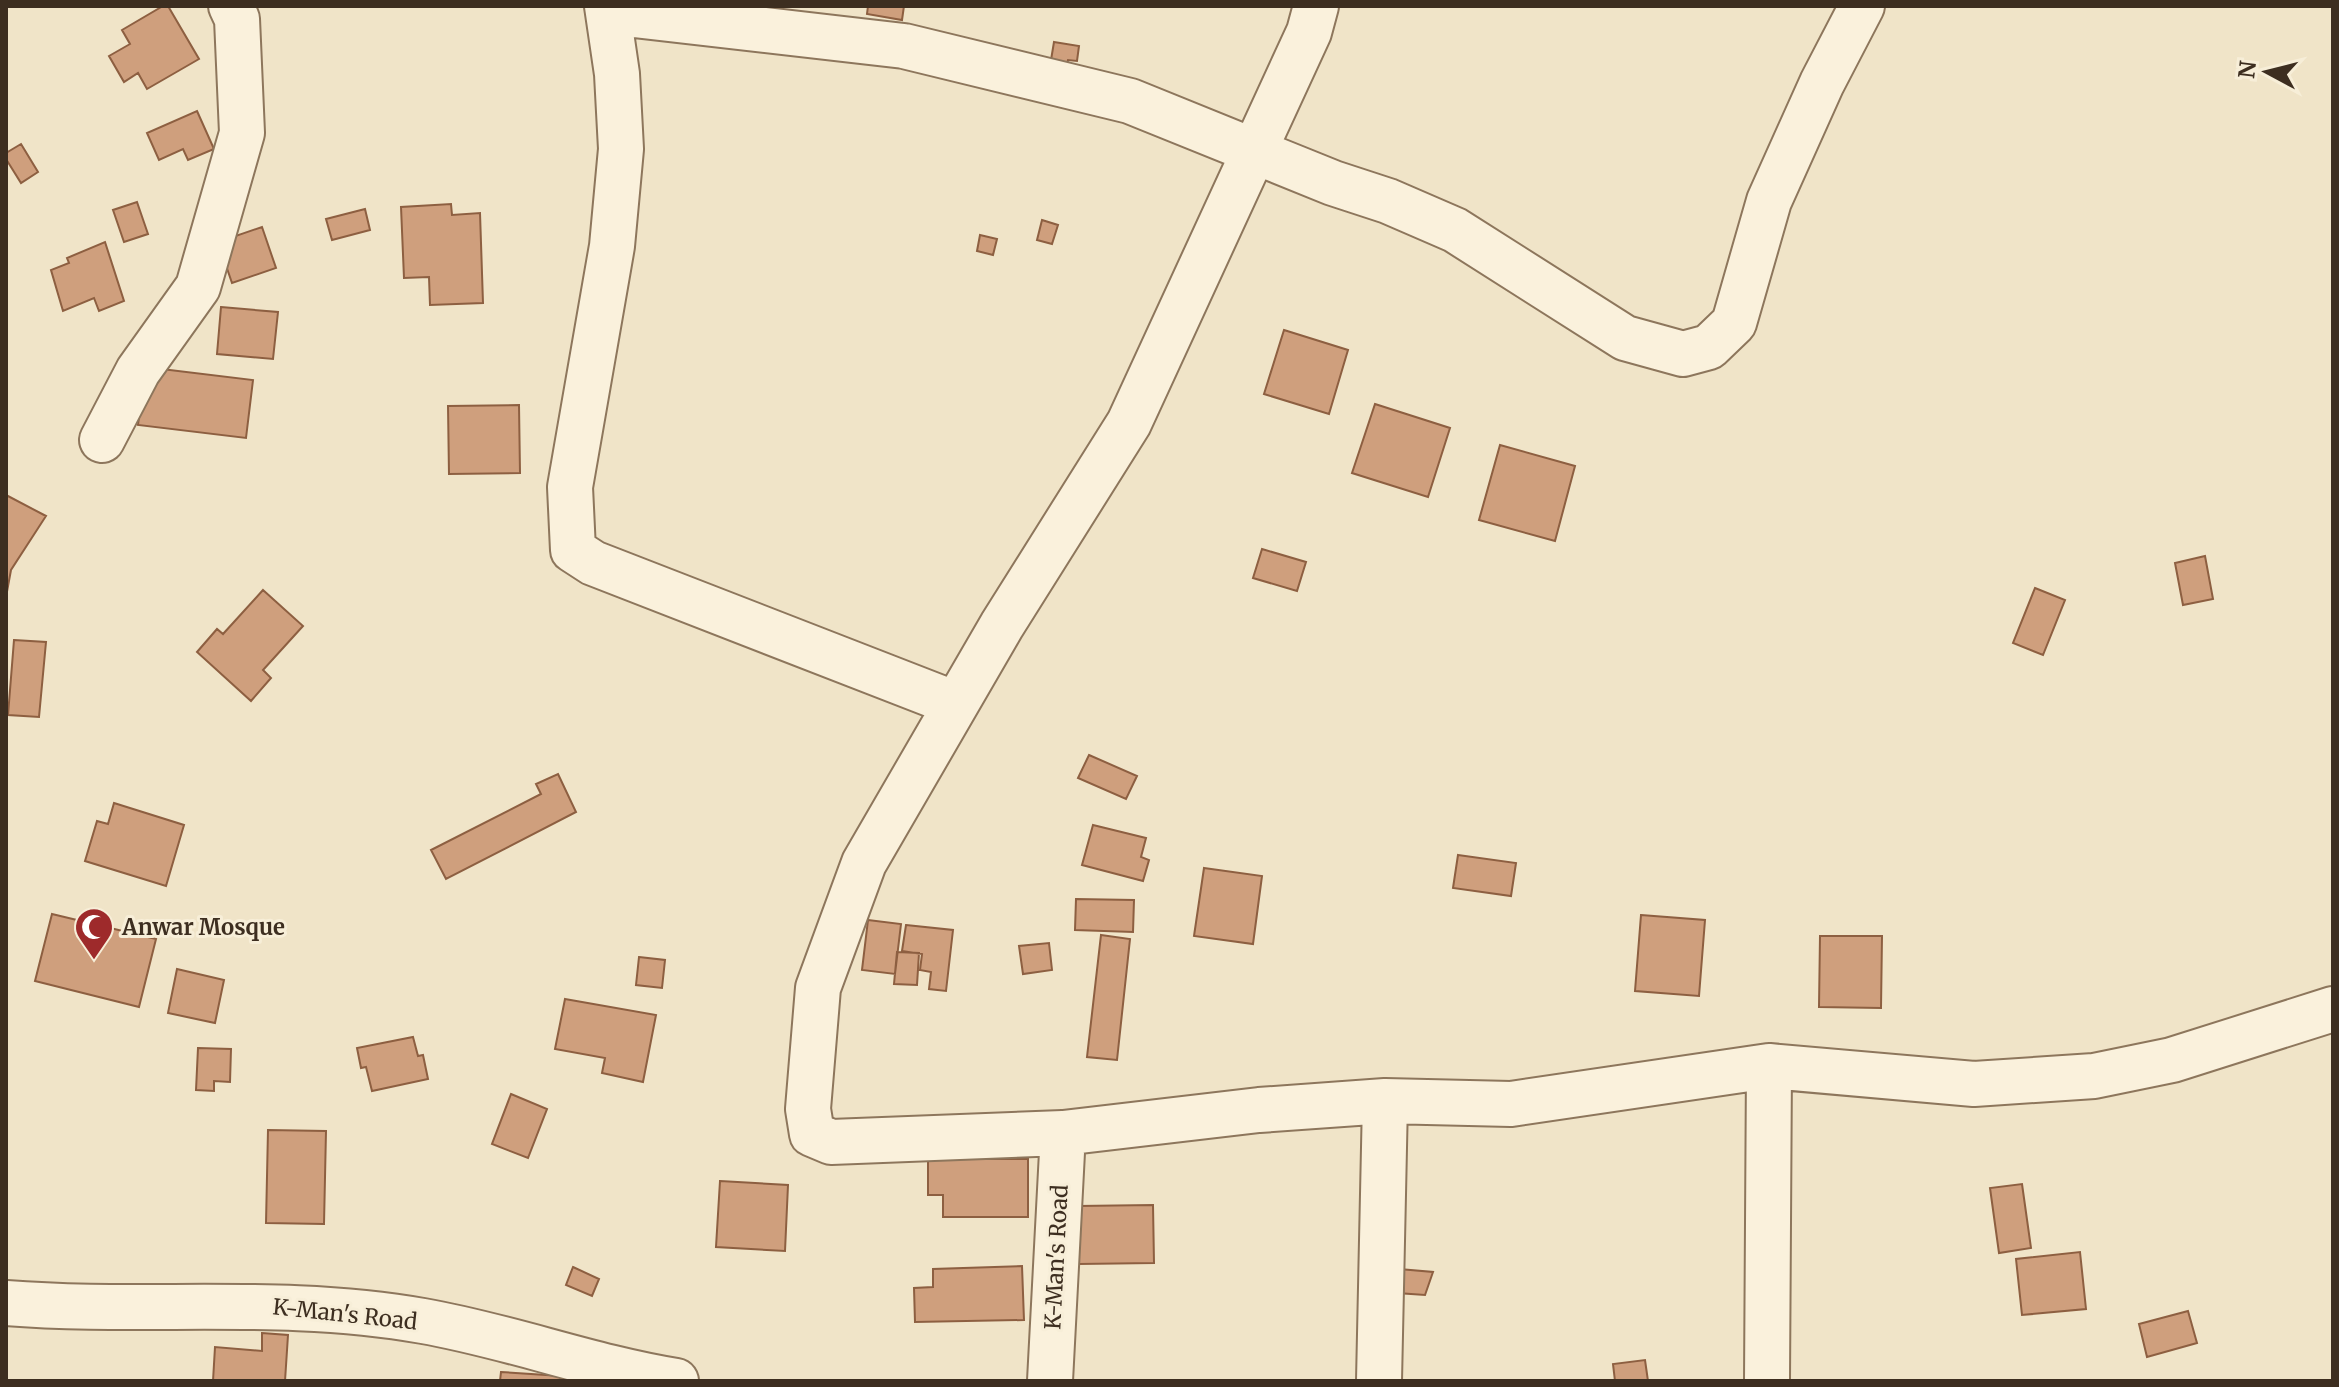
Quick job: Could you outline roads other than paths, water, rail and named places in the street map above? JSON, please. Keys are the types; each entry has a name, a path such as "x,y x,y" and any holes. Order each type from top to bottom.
{"street":[{"path":"102,440 138,371 198,287 242,133 237,19 231,6"},
{"path":"608,6 625,14 904,46 1130,101 1455,230 1625,338 1683,354 1709,347 1734,323 1769,201 1822,83 1862,6"},
{"path":"608,6 617,74 621,149 612,246 570,487 573,550 593,563 956,704"},
{"path":"1316,6 1309,32 1129,423 956,704 864,863 818,988 808,1109 812,1134 831,1142 1063,1133 1259,1110 1385,1101 1511,1104 1769,1066 1974,1084 2094,1076 2172,1060 2333,1009"},
{"path":"1767,1381 1769,1066"},
{"path":"1379,1381 1385,1101"},
{"name":"K-Man's Road","path":"1050,1381 1063,1133"},
{"name":"K-Man's Road","path":"6,1303 228,1304 314,1308 422,1320 622,1372 676,1381"}],"place":[{"name":"Anwar Mosque","path":"94,961"}]}
